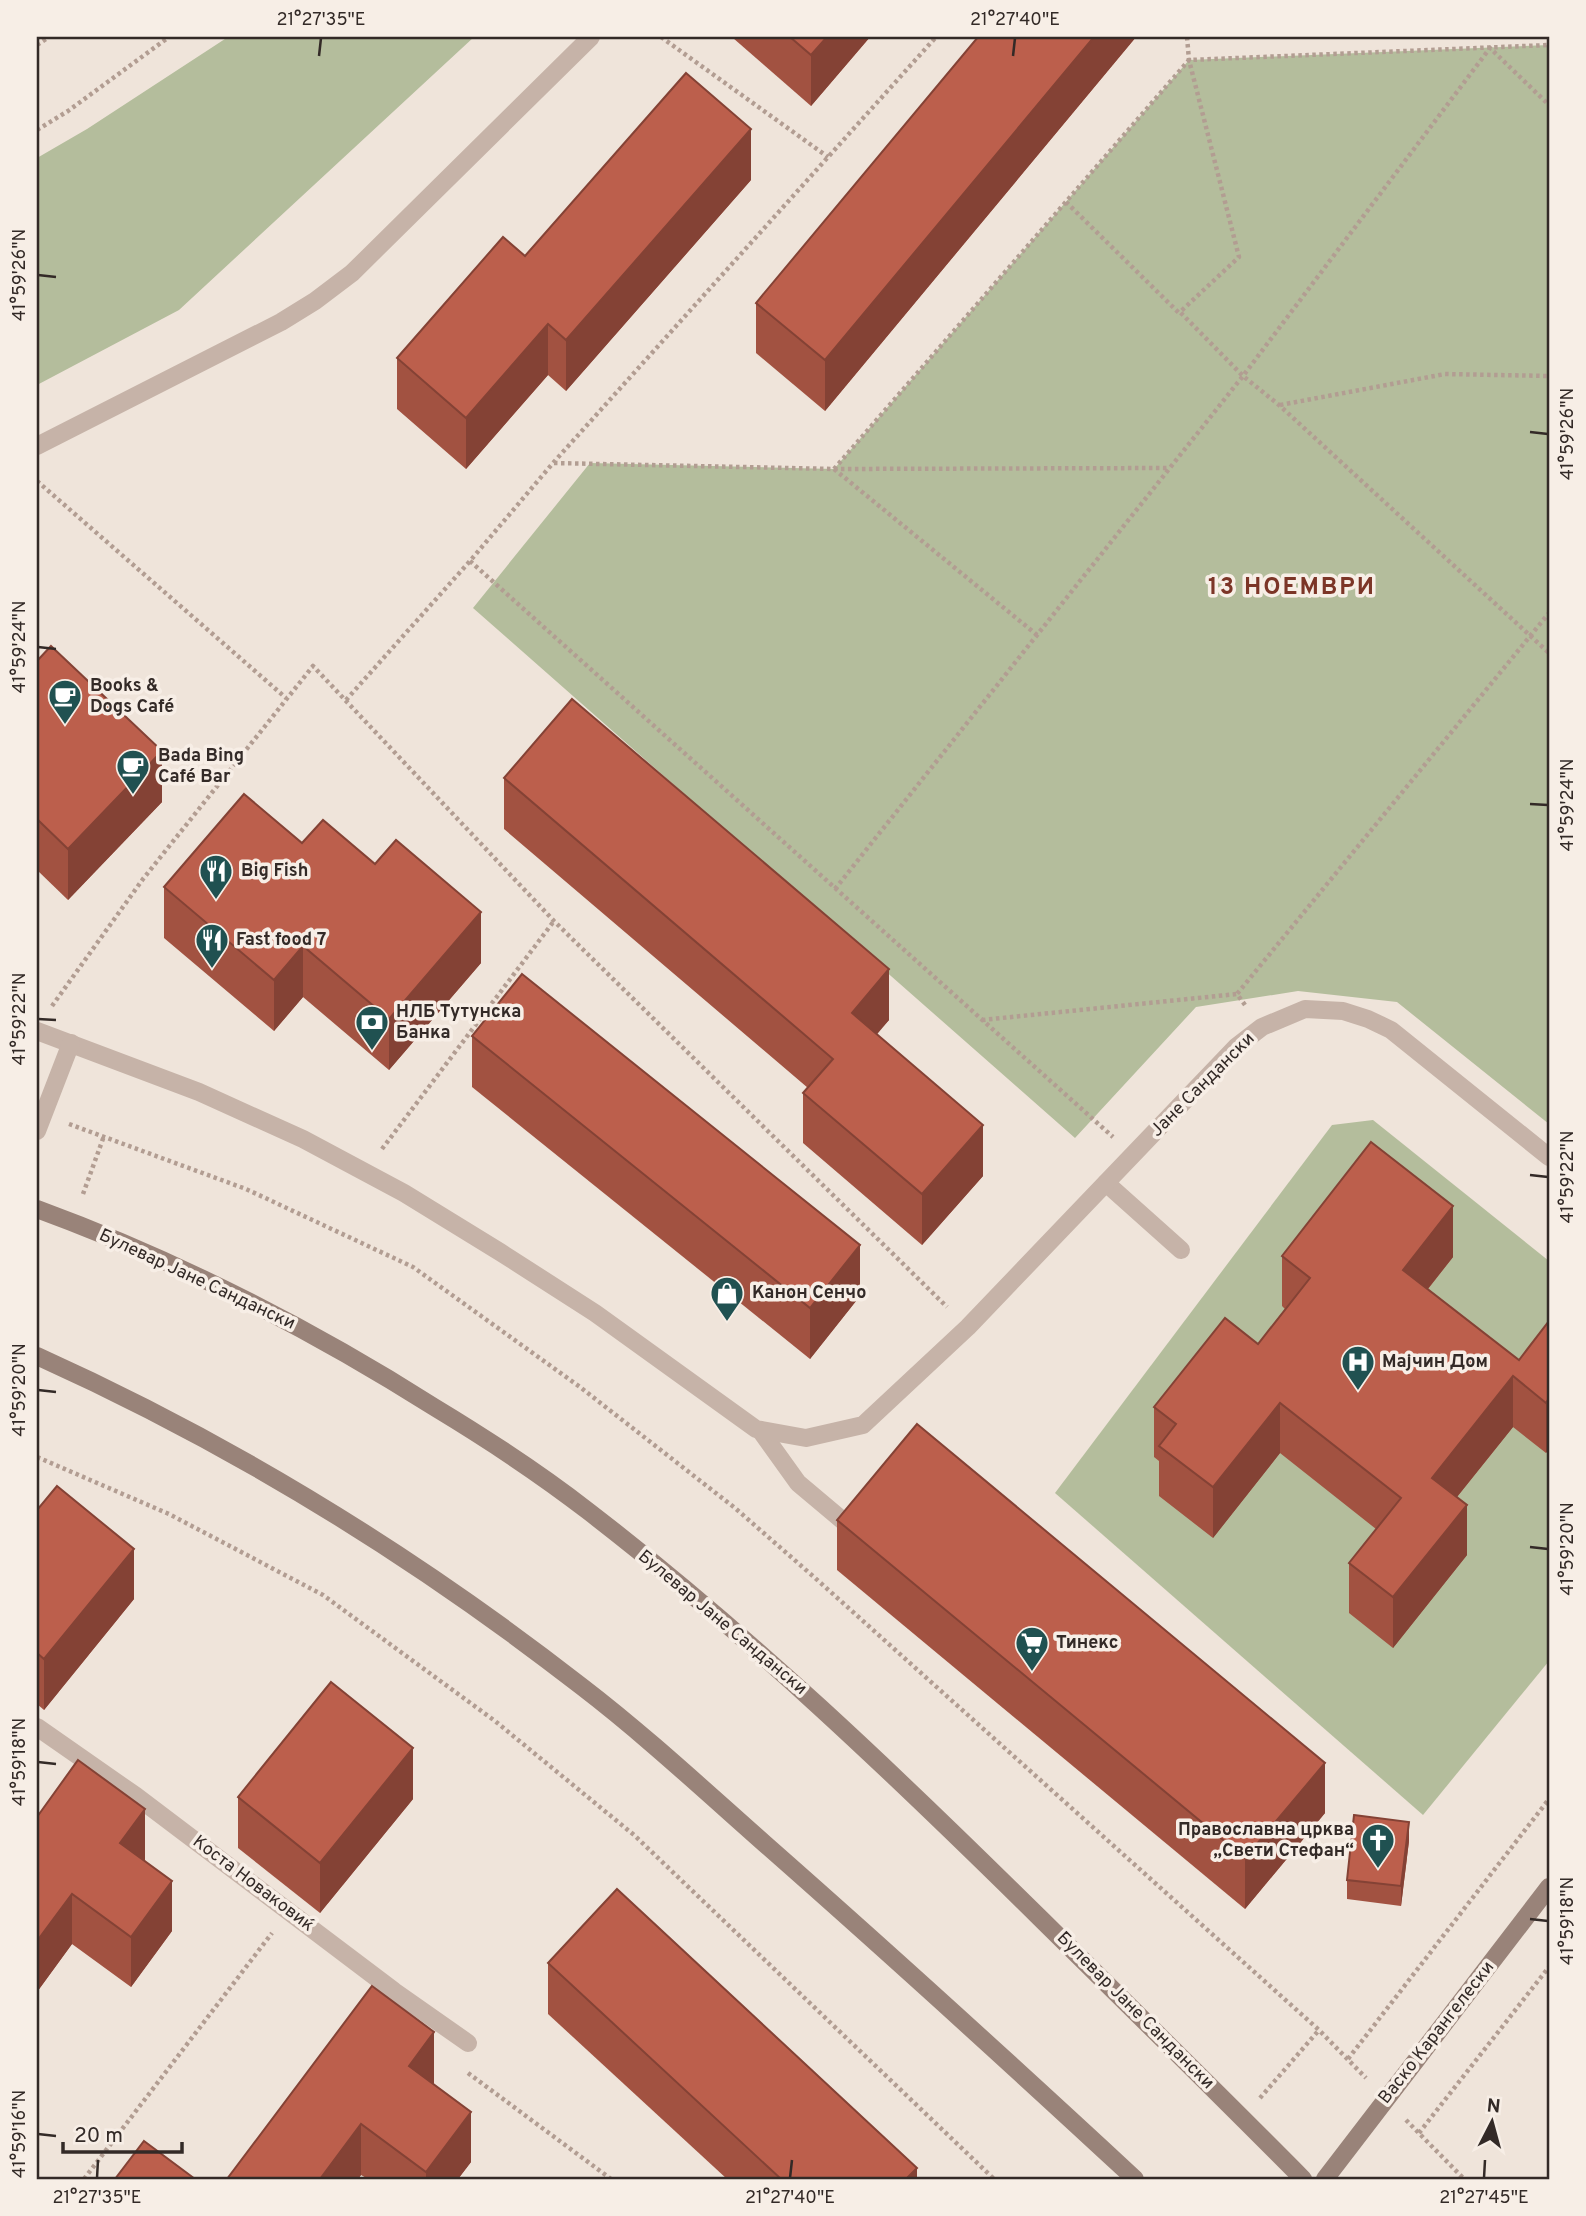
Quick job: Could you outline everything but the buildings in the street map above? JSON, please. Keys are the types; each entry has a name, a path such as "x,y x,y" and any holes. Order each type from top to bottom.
{"street":[{"path":"37,446 281,322 315,301 352,273 591,37"},
{"name":"Јане Сандански","path":"760,1430 806,1438 863,1425 968,1327 1236,1047 1262,1027 1305,1009 1343,1012 1391,1030 1549,1157"},
{"path":"37,1031 198,1092 303,1139 404,1193 595,1313 760,1430 798,1483 863,1539"},
{"path":"40,1123 71,1043"},
{"path":"1106,1183 1181,1250"},
{"name":"Булевар Јане Сандански","path":"37,1209 256,1303 386,1377 486,1439 587,1510 691,1594 835,1720 991,1869 1303,2179"},
{"path":"37,1356 165,1418 375,1540 582,1686 882,1946 1135,2179"},
{"name":"Коста Новаковиќ","path":"37,1727 136,1796 383,1983 468,2043"},
{"name":"Васко Карангелески","path":"1325,2179 1549,1887"}],"path":[{"path":"37,45 49,37"},
{"path":"37,130 68,111 169,37"},
{"path":"662,37 828,157"},
{"path":"346,700 553,463 936,37"},
{"path":"1186,37 1189,60 1239,257 1180,312 1192,325"},
{"path":"834,469 1189,60 1549,45"},
{"path":"1490,48 1549,105"},
{"path":"835,889 1243,376 1490,48"},
{"path":"1066,202 1243,376 1279,405 1549,653"},
{"path":"1279,405 1445,374 1549,376"},
{"path":"553,463 834,469 1169,468"},
{"path":"834,469 1037,635"},
{"path":"37,481 286,698"},
{"path":"470,561 1133,1155"},
{"path":"981,1020 1237,994 1549,613"},
{"path":"45,1015 144,879 313,666 554,921 968,1327"},
{"path":"364,1172 554,921"},
{"path":"1237,994 1262,1027"},
{"path":"40,1123 104,1136 246,1189 413,1267 580,1387 745,1516 1319,2030 1348,2059 1549,1799"},
{"path":"72,1222 104,1136"},
{"path":"37,1457 169,1514 323,1595 495,1721 634,1835 994,2179"},
{"path":"84,2179 274,1930"},
{"path":"1419,2133 1549,1967"},
{"path":"1243,2118 1319,2030"},
{"path":"1386,2099 1461,2178"}],"green space":[{"path":"228,37 474,37 179,310 37,385 37,158 87,129"},
{"path":"1549,45 1549,1124 1397,1002 1298,991 1196,1007 1075,1138 473,608 590,463 834,469 1189,60"},
{"name":"Мајчин Дом","path":"1373,1120 1549,1261 1549,1661 1423,1815 1055,1493 1332,1125"}],"place":[{"name":"Books & Dogs Café","path":"65,726"},
{"name":"Bada Bing Café Bar","path":"133,796"},
{"name":"Big Fish","path":"216,901"},
{"name":"Fast food 7","path":"212,970"},
{"name":"НЛБ Тутунска Банка","path":"372,1052"},
{"name":"Канон Сенчо","path":"727,1323"},
{"name":"Мајчин Дом","path":"1358,1392"},
{"name":"Тинекс","path":"1032,1673"},
{"name":"Православна црква „Свети Стефан“","path":"1378,1870"}],"district":[{"name":"13 НОЕМВРИ","path":"1292,588"}]}
